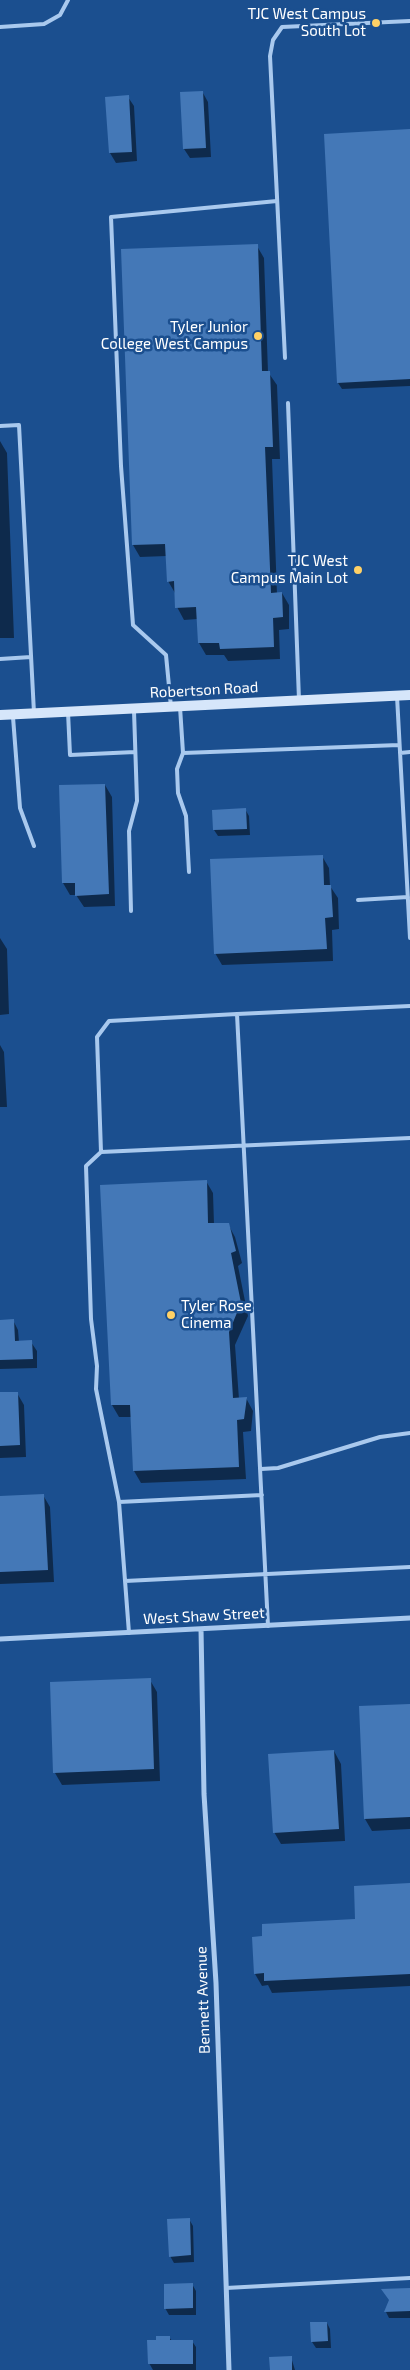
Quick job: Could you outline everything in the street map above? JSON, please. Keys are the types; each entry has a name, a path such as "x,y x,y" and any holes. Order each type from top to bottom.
{"street":[{"name":"Robertson Road","path":"0,715 410,695"},
{"name":"West Shaw Street","path":"0,1639 410,1618"},
{"name":"Bennett Avenue","path":"201,1629 204,1794 216,1983 229,2370"}],"lane":[{"path":"0,27 44,24 60,15 68,0"},
{"path":"285,358 270,56 273,40 282,27 410,21"},
{"path":"189,872 186,816 178,793 177,769 183,753 166,655 133,625 121,466 111,217 277,201"},
{"path":"288,403 299,700"},
{"path":"0,426 19,425 34,713"},
{"path":"0,659 31,658"},
{"path":"396,696 410,938"},
{"path":"131,911 129,831 137,801 134,708"},
{"path":"68,712 70,755 136,752"},
{"path":"13,714 20,808 34,846"},
{"path":"183,753 399,745"},
{"path":"400,753 410,752"},
{"path":"358,900 408,896"},
{"path":"100,1152 96,1037 109,1021 410,1006"},
{"path":"237,1014 268,1626"},
{"path":"129,1632 119,1502 96,1388 97,1366 91,1319 86,1166 100,1152 244,1147 410,1138"},
{"path":"261,1470 278,1468 380,1437 410,1433"},
{"path":"119,1502 262,1495"},
{"path":"125,1581 410,1567"},
{"path":"226,2288 410,2278"}],"building":[{"path":"203,91 206,148 183,149 180,92"},
{"path":"129,95 132,152 109,153 105,97"},
{"path":"410,129 410,379 337,383 324,134"},
{"path":"258,244 262,371 270,371 273,447 265,447 271,593 282,592 283,617 273,618 274,647 220,649 219,643 198,643 196,607 175,608 174,581 167,582 165,544 132,545 121,249"},
{"path":"105,784 109,894 75,896 75,883 62,883 59,785"},
{"path":"246,808 247,829 213,830 212,810"},
{"path":"323,855 324,885 331,885 333,917 325,918 327,949 214,954 210,859"},
{"name":"Tyler Rose Cinema","path":"207,1180 208,1223 229,1223 236,1251 231,1253 241,1303 229,1332 233,1398 247,1397 244,1419 237,1420 239,1467 133,1471 130,1405 111,1405 100,1185"},
{"path":"14,1319 15,1341 32,1340 33,1359 0,1360 0,1320"},
{"path":"0,1392 18,1392 20,1445 0,1446"},
{"path":"44,1494 48,1570 0,1572 0,1496"},
{"path":"151,1678 154,1769 53,1773 50,1682"},
{"path":"410,1704 410,1817 364,1819 359,1706"},
{"path":"334,1750 339,1829 273,1833 268,1754"},
{"path":"410,1883 410,1974 264,1981 264,1973 254,1974 252,1937 262,1936 262,1924 355,1919 354,1886"},
{"path":"190,2218 191,2255 169,2257 167,2219"},
{"path":"193,2283 193,2308 164,2309 164,2284"},
{"path":"410,2288 410,2311 384,2312 389,2300 381,2289"},
{"path":"310,2322 327,2322 328,2341 311,2342"},
{"path":"156,2336 170,2336 170,2340 193,2340 193,2364 148,2364 147,2340 156,2340"},
{"path":"292,2356 292,2370 270,2370 269,2357"}],"place":[{"name":"TJC West Campus South Lot","path":"376,23"},
{"name":"Tyler Junior College West Campus","path":"258,336"},
{"name":"TJC West Campus Main Lot","path":"358,570"},
{"name":"Tyler Rose Cinema","path":"171,1315"}]}
